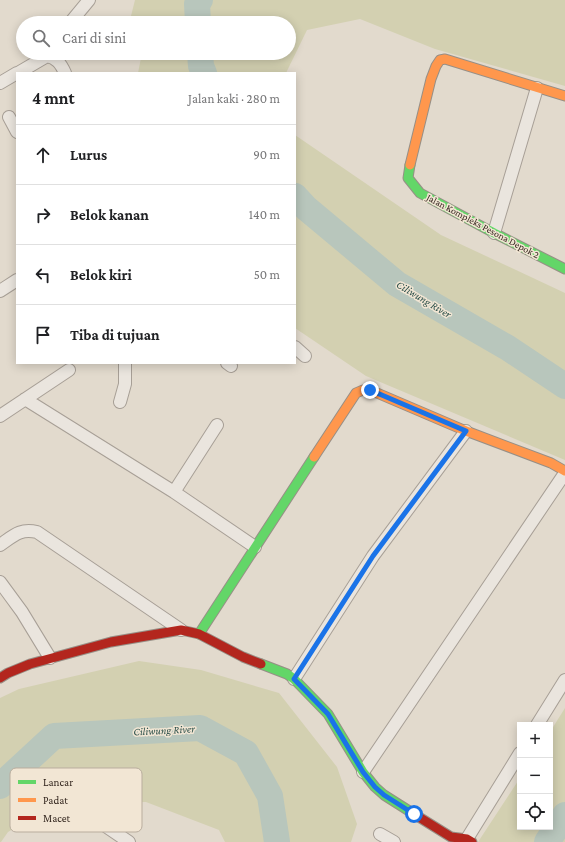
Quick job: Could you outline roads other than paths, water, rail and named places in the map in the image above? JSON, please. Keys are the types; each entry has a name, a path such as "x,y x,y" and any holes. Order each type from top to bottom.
{"street":[{"path":"76,16 89,0"},
{"name":"Jalan Kompleks Pesona Depok 2","path":"537,88 445,59 440,60 431,79 410,162 408,178 420,194 565,269"},
{"path":"19,72 38,60"},
{"path":"56,60 61,64 65,72"},
{"path":"0,83 16,74"},
{"path":"494,233 537,88 565,96"},
{"path":"9,117 16,130"},
{"path":"0,291 16,281"},
{"path":"296,348 305,356"},
{"path":"120,402 125,384 125,364"},
{"path":"0,416 69,370"},
{"path":"199,634 356,393 363,390 370,390 466,431 551,463 565,472 363,772"},
{"path":"25,399 174,492 255,547"},
{"path":"174,492 217,425"},
{"path":"294,679 373,556 466,431"},
{"path":"0,545 20,531 29,530 37,532 181,630 199,634 243,657 287,674 294,679 328,714 363,772 375,787 384,795 453,839 468,841 517,758"},
{"path":"0,582 22,612 50,658"},
{"path":"0,678 25,666 50,658 111,642 181,630"},
{"path":"539,722 565,680"},
{"path":"114,832 129,842"},
{"path":"380,834 394,842"}],"waterway":[{"name":"Ciliwung River","path":"198,16 197,4 200,0"},
{"name":"Ciliwung River","path":"201,60 204,72"},
{"name":"Ciliwung River","path":"296,197 306,208 397,284 508,348 565,386"},
{"name":"Ciliwung River","path":"19,768 54,736 200,728 246,753 270,796 277,842"},
{"name":"Ciliwung River","path":"0,786 10,777"},
{"name":"Ciliwung River","path":"547,842 565,815"}]}
